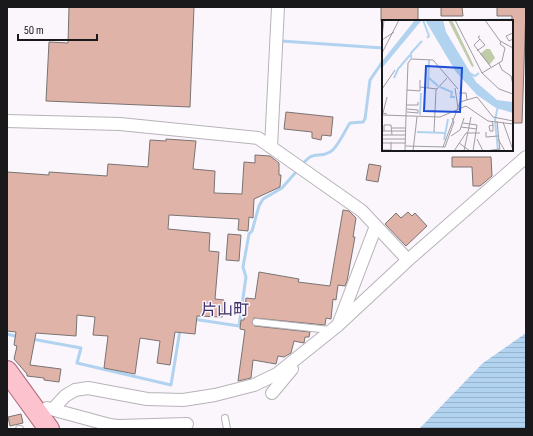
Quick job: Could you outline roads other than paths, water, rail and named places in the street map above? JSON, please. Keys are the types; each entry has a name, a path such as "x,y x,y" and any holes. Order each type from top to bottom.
{"main road":[{"path":"7,371 49,429"}],"street":[{"path":"271,147 278,7"},
{"path":"7,121 120,124 258,138 362,211 408,260"},
{"path":"53,410 65,396 75,390 88,388 147,399 183,400 215,395 254,385 277,374 335,328 408,260 526,157"},
{"path":"335,328 376,226"},
{"path":"272,393 305,353"},
{"path":"7,392 53,410 119,427 187,424"}],"lane":[{"path":"256,322 335,328"},
{"path":"225,418 227,429"}],"water":[{"path":"526,333 526,429 419,429 483,363"}],"waterway":[{"path":"281,41 382,48"},
{"path":"302,165 310,157 326,154 333,150 350,123 363,122 365,119 370,80 382,62"},
{"path":"193,319 239,326 246,277 243,267 249,234 252,231 259,206 263,199 282,188 296,172"},
{"path":"32,339 81,348 77,363 171,385 180,330"},
{"path":"7,334 19,337"}],"district":[{"name":"片山町","path":"225,310"}]}
